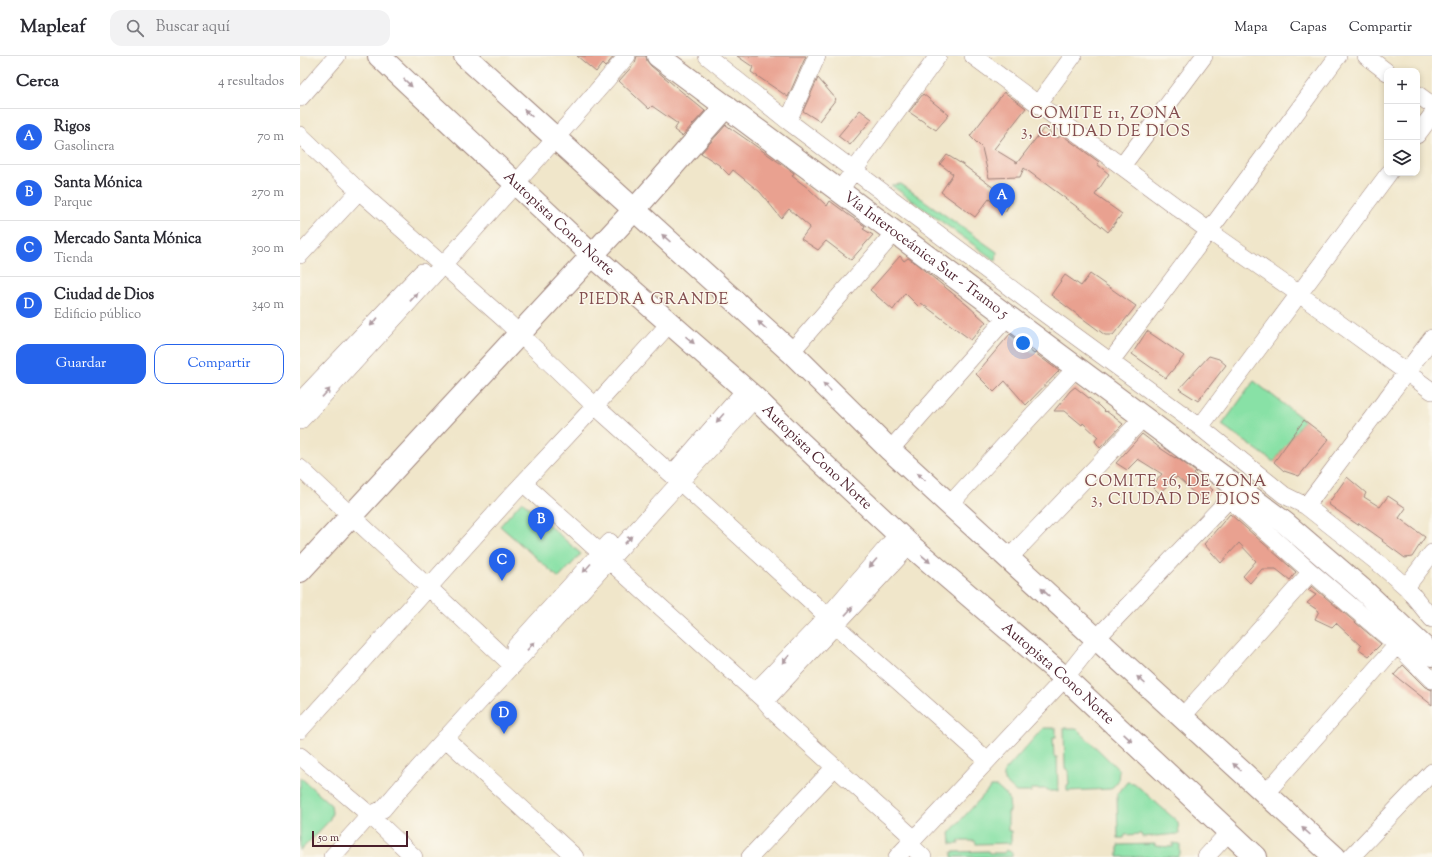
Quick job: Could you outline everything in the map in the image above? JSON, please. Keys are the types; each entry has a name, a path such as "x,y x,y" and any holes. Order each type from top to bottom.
{"main road":[{"name":"Autopista Cono Norte","path":"379,56 592,256 750,393 802,444 904,539 1065,678 1256,857"},
{"path":"465,56 791,352 890,450 1335,857"},
{"name":"Vía Interoceánica Sur - Tramo 5","path":"658,56 1143,418 1232,492 1285,523 1332,562 1432,655"},
{"path":"300,571 592,256 726,106"}],"street":[{"path":"300,98 337,56"},
{"path":"552,135 613,56"},
{"path":"300,421 552,135 627,56"},
{"path":"707,56 788,121 1037,308 1200,427 1284,495 1306,506 1382,566 1406,587 1432,619"},
{"path":"788,121 817,56"},
{"path":"838,191 938,56"},
{"path":"972,56 1209,231 1299,294 1432,391"},
{"path":"1038,104 1073,56"},
{"path":"1122,166 1204,56"},
{"path":"1111,361 1338,56"},
{"path":"1366,56 1384,70"},
{"path":"1420,96 1432,105"},
{"path":"1420,131 1432,115"},
{"path":"300,135 359,191 520,334 595,406 676,478 831,621 987,760"},
{"path":"1200,427 1387,176"},
{"path":"300,255 359,191"},
{"path":"791,352 895,232"},
{"path":"300,401 439,262"},
{"path":"1037,308 1045,344"},
{"path":"890,450 1008,316"},
{"path":"300,730 670,323"},
{"path":"1306,506 1432,338"},
{"path":"950,504 1076,368"},
{"path":"370,815 373,802 508,662 676,478 750,393"},
{"path":"1009,558 1143,418"},
{"path":"300,468 508,662"},
{"path":"523,483 760,696 776,714 909,834 909,844 923,857"},
{"path":"897,857 1065,678 1096,639 1232,492 1311,572 1396,645 1432,680"},
{"path":"760,696 831,621 904,539"},
{"path":"1406,587 1432,553"},
{"path":"1182,717 1311,572"},
{"path":"1265,794 1396,645"},
{"path":"332,857 370,815 382,809 445,738 508,662"},
{"path":"445,738 575,857"},
{"path":"300,756 370,815 414,857"},
{"path":"750,857 835,767"},
{"path":"1351,857 1432,772"},
{"path":"1206,857 1229,832"}],"green space":[{"path":"901,184 997,252 996,261 891,185"},
{"path":"1254,381 1304,420 1274,462 1222,425"},
{"path":"522,501 581,554 559,578 500,526"},
{"path":"1043,728 1056,728 1056,737 1053,737 1054,757 1057,757 1058,791 1031,789 1031,792 1016,792 1004,781 1004,772"},
{"path":"1064,728 1076,728 1119,770 1118,781 1111,789 1067,791 1067,786 1069,785 1068,769 1065,769"},
{"path":"300,777 331,805 332,813 329,821 300,851"},
{"path":"1127,782 1134,783 1178,822 1179,834 1142,837 1141,834 1125,835 1124,838 1118,838 1117,795"},
{"path":"991,787 997,787 1009,798 1010,812 1008,812 1008,831 1011,831 1011,843 976,844 975,841 959,841 959,844 951,844 950,832"},
{"path":"1173,843 1180,844 1180,854 1178,857 1118,857 1118,845 1155,844 1155,846 1173,847"},
{"path":"1009,850 1012,852 1012,857 952,857 952,852 988,851 989,853 1005,853 1005,851"}],"building":[{"path":"577,56 614,56 605,67 602,64 596,72"},
{"path":"637,56 646,56 647,61 651,66 705,111 682,136 674,130 678,124 652,106 649,109 619,81 635,63"},
{"path":"737,56 806,56 788,97 751,72 753,67"},
{"path":"818,78 836,99 819,121 803,111"},
{"path":"1004,92 1026,108 994,149 1017,163 1044,128 1058,138 1062,135 1099,162 1097,164 1109,174 1095,195 1122,214 1108,232 1084,212 1024,168 1020,177 989,178 982,148 970,136"},
{"path":"923,94 949,115 936,130 909,112"},
{"path":"860,110 872,119 850,145 838,136"},
{"path":"726,125 794,173 792,176 808,188 827,206 830,201 865,226 863,229 873,235 851,260 826,241 818,250 801,239 810,227 789,209 781,218 760,192 733,170 729,175 719,165 701,153"},
{"path":"947,155 962,164 1011,201 1005,212 989,199 975,217 941,192 953,174 940,164"},
{"path":"900,256 904,261 908,258 914,262 986,322 971,340 921,303 918,306 905,293 893,310 870,290"},
{"path":"1090,274 1136,306 1113,335 1105,335 1051,295 1065,275 1081,286"},
{"path":"1147,331 1184,356 1166,378 1132,354"},
{"path":"1010,334 1034,354 1035,353 1059,371 1026,405 1005,381 994,392 976,374"},
{"path":"1209,356 1219,359 1226,365 1198,401 1179,389"},
{"path":"1075,387 1105,412 1106,411 1123,424 1100,448 1095,441 1098,437 1083,423 1082,425 1065,411 1054,411"},
{"path":"1304,420 1329,439 1299,476 1284,471 1274,462"},
{"path":"1142,434 1196,472 1194,474 1213,490 1201,501 1177,477 1159,493 1152,486 1162,474 1138,459 1127,470 1116,463"},
{"path":"1347,477 1366,493 1364,497 1380,507 1388,496 1406,508 1399,518 1425,537 1412,557 1405,558 1359,523 1358,525 1328,504"},
{"path":"1230,514 1296,572 1290,580 1276,569 1262,569 1250,583 1243,576 1256,561 1239,543 1221,563 1204,544"},
{"path":"1312,586 1381,644 1369,656 1359,649 1361,646 1336,623 1332,627 1315,619 1319,611 1307,603 1316,595 1308,590"},
{"path":"1403,665 1425,687 1432,690 1432,705 1394,675"}],"place":[{"name":"Rigos","path":"1002,216"},
{"name":"Santa Mónica","path":"541,540"},
{"name":"Mercado Santa Mónica","path":"502,581"},
{"name":"Ciudad de Dios","path":"504,734"}],"district":[{"name":"COMITE 11, ZONA 3, CIUDAD DE DIOS","path":"1106,123"},
{"name":"PIEDRA GRANDE","path":"654,300"},
{"name":"COMITE 16, DE ZONA 3, CIUDAD DE DIOS","path":"1176,491"}]}
